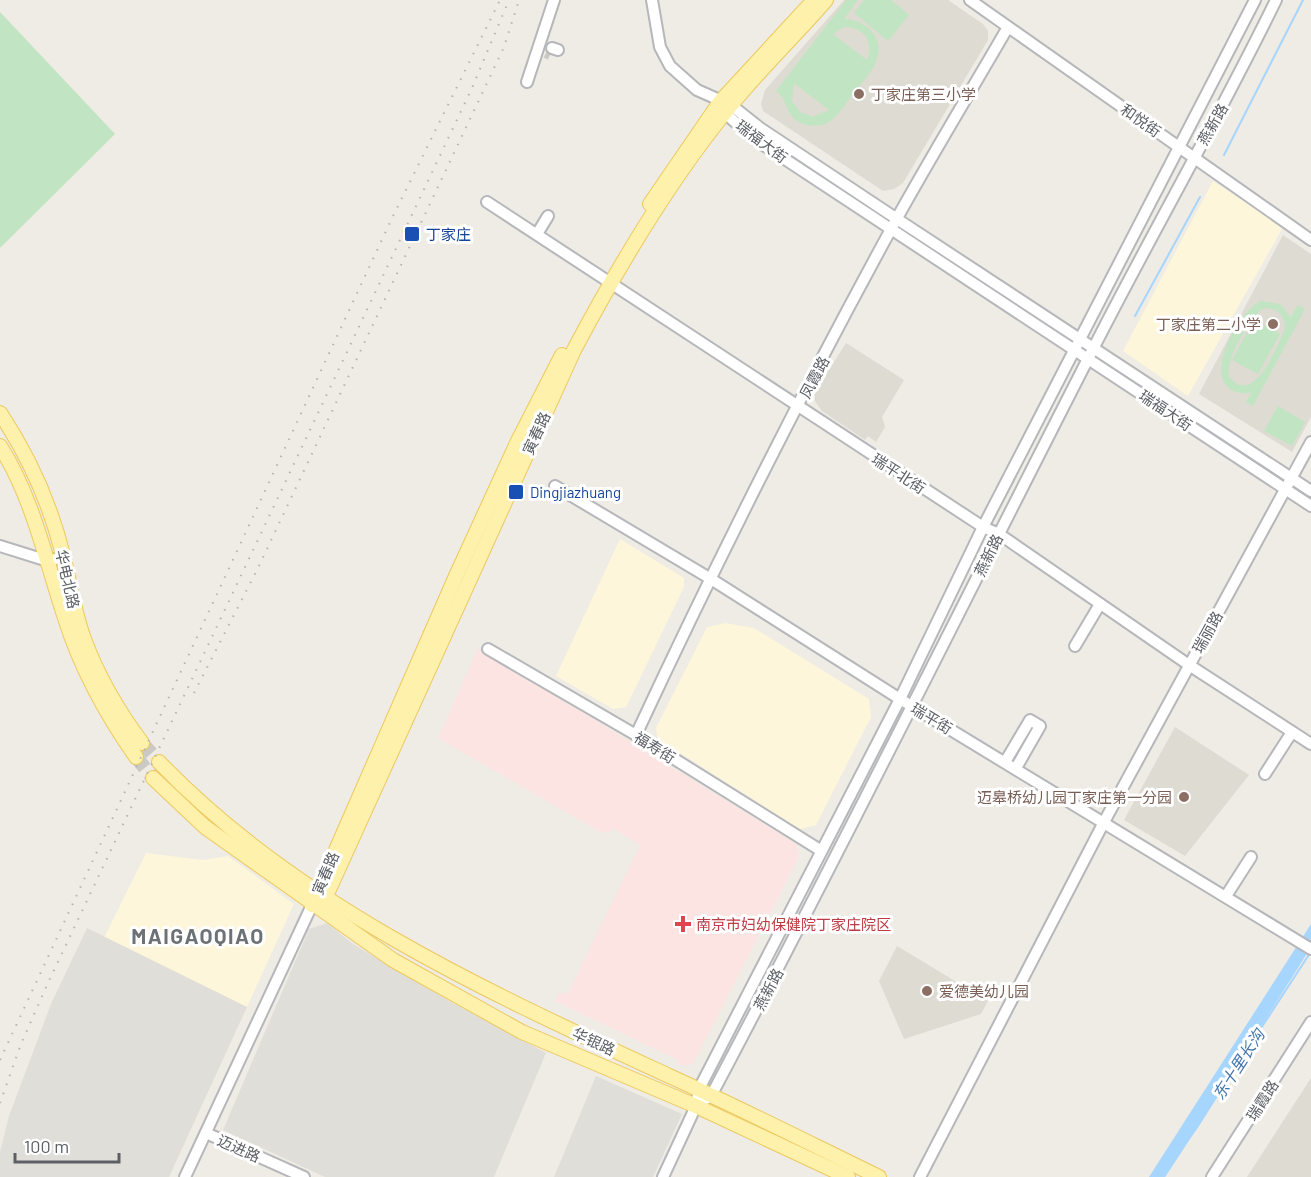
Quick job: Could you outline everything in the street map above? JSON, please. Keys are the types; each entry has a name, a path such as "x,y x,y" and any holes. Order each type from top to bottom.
{"main road":[{"name":"寅春路","path":"312,905 321,893 607,280 725,107 814,0"},
{"name":"寅春路","path":"725,107 826,0"},
{"name":"华电北路","path":"0,413 32,465 63,556 83,638 111,697 142,742"},
{"name":"华电北路","path":"0,446 27,501 80,661 108,716 135,758"},
{"path":"159,762 206,808 321,893"},
{"path":"153,778 205,827 312,905"},
{"name":"华银路","path":"321,893 417,953 508,1001 879,1177"},
{"name":"华银路","path":"312,905 393,960 522,1032 696,1106 848,1177"}],"street":[{"path":"527,82 548,50 554,0"},
{"name":"瑞福大街","path":"652,0 660,47 670,66 697,90 725,107 753,138 1094,346 1311,491"},
{"name":"和悦街","path":"970,0 1311,240"},
{"name":"燕新路","path":"705,1093 820,850 900,699 983,527 1255,0"},
{"name":"燕新路","path":"696,1106 913,707 1094,346 1193,158 1236,82 1276,0"},
{"name":"凤霞路","path":"636,735 798,406 894,224 1008,27"},
{"name":"瑞平北街","path":"487,202 983,527 999,534 1189,665 1311,744"},
{"path":"537,234 548,216"},
{"name":"瑞福大街","path":"894,224 1075,350 1311,506"},
{"name":"瑞丽路","path":"920,1177 1104,822 1311,442"},
{"name":"瑞平街","path":"555,486 711,579 900,699 1311,949"},
{"path":"0,546 48,561 63,556"},
{"path":"1075,646 1100,604"},
{"name":"福寿街","path":"488,649 636,735 820,850"},
{"path":"1005,762 1030,720 1040,726 1016,768"},
{"path":"1265,774 1293,732"},
{"path":"1226,896 1251,856"},
{"name":"寅春路","path":"185,1177 312,905"},
{"name":"瑞霞路","path":"1212,1177 1311,1022"},
{"path":"663,1177 696,1106"},
{"name":"迈进路","path":"206,1133 304,1177"}],"shaded area":[{"name":"丁家庄第三小学","path":"844,0 948,0 983,24 988,31 988,40 903,183 894,189 883,191 763,111 761,104 765,90"},
{"path":"1213,181 1283,227 1188,396 1123,351"},
{"name":"丁家庄第二小学","path":"1283,235 1311,254 1311,417 1292,452 1199,394"},
{"path":"846,343 904,380 882,417 885,427 876,442 868,436 865,440 822,411 815,401 815,392"},
{"path":"620,539 684,578 684,587 626,707 613,709 556,676"},
{"path":"725,623 754,628 869,699 871,717 816,825 800,829 661,741 657,736 656,728 707,627"},
{"name":"南京市妇幼保健院丁家庄院区","path":"478,648 795,843 799,857 693,1064 681,1066 676,1059 555,1001 559,992 567,995 640,845 612,828 610,832 602,833 438,738"},
{"name":"迈皋桥幼儿园丁家庄第一分园","path":"1175,727 1249,775 1185,856 1124,820"},
{"path":"146,853 203,860 228,856 294,904 247,1007 104,938"},
{"path":"327,923 353,944 449,1001 546,1053 494,1177 325,1177 223,1130 309,929"},
{"path":"87,928 247,1007 169,1177 0,1177 0,1152 9,1116 51,1004"},
{"name":"爱德美幼儿园","path":"897,946 988,1001 981,1014 904,1039 879,981"},
{"path":"596,1076 682,1114 653,1177 554,1177"},
{"path":"1311,1078 1311,1177 1247,1177"}],"green space":[{"path":"846,0 858,0 844,19 860,22 872,32 878,45 878,53 871,71 838,114 822,125 813,126 798,122 790,114 783,99 776,91","holes":["844,27 857,29 866,36 869,47 867,60 833,34","795,84 829,110 813,117 800,112 792,101"]},
{"path":"864,0 891,0 909,15 888,41 854,13"},
{"path":"0,12 115,134 0,248"},
{"path":"1261,301 1280,304 1291,317 1298,305 1305,309 1253,406 1246,402 1251,393 1233,391 1224,381 1221,368 1224,352 1232,335 1251,307","holes":["1265,308 1277,311 1284,320 1285,328 1282,337 1271,360 1255,380 1247,385 1238,384 1229,376 1235,349 1253,319"]},
{"path":"1254,320 1280,334 1258,374 1232,360"},
{"path":"1278,406 1305,422 1292,446 1264,431"}],"water":[{"path":"1311,924 1311,947 1199,1126 1163,1177 1149,1177"}],"waterway":[{"path":"1224,155 1303,0"},
{"path":"1135,316 1200,197"},
{"name":"东十里长沟","path":"1164,1177 1310,953"}],"tunnel":[{"path":"546,53 550,55"},
{"path":"142,743 159,762"},
{"path":"136,757 153,778"}],"railway":[{"path":"0,1060 393,216 500,0"},
{"path":"0,1103 21,1044 47,985 472,88 509,0"},
{"path":"194,693 258,568 504,47 519,0"}],"place":[{"name":"丁家庄第三小学","path":"859,94"},
{"name":"丁家庄","path":"412,234"},
{"name":"丁家庄第二小学","path":"1273,324"},
{"name":"Dingjiazhuang","path":"516,492"},
{"name":"迈皋桥幼儿园丁家庄第一分园","path":"1184,797"},
{"name":"南京市妇幼保健院丁家庄院区","path":"683,924"},
{"name":"爱德美幼儿园","path":"927,991"}],"district":[{"name":"MAIGAOQIAO","path":"198,935"}]}
